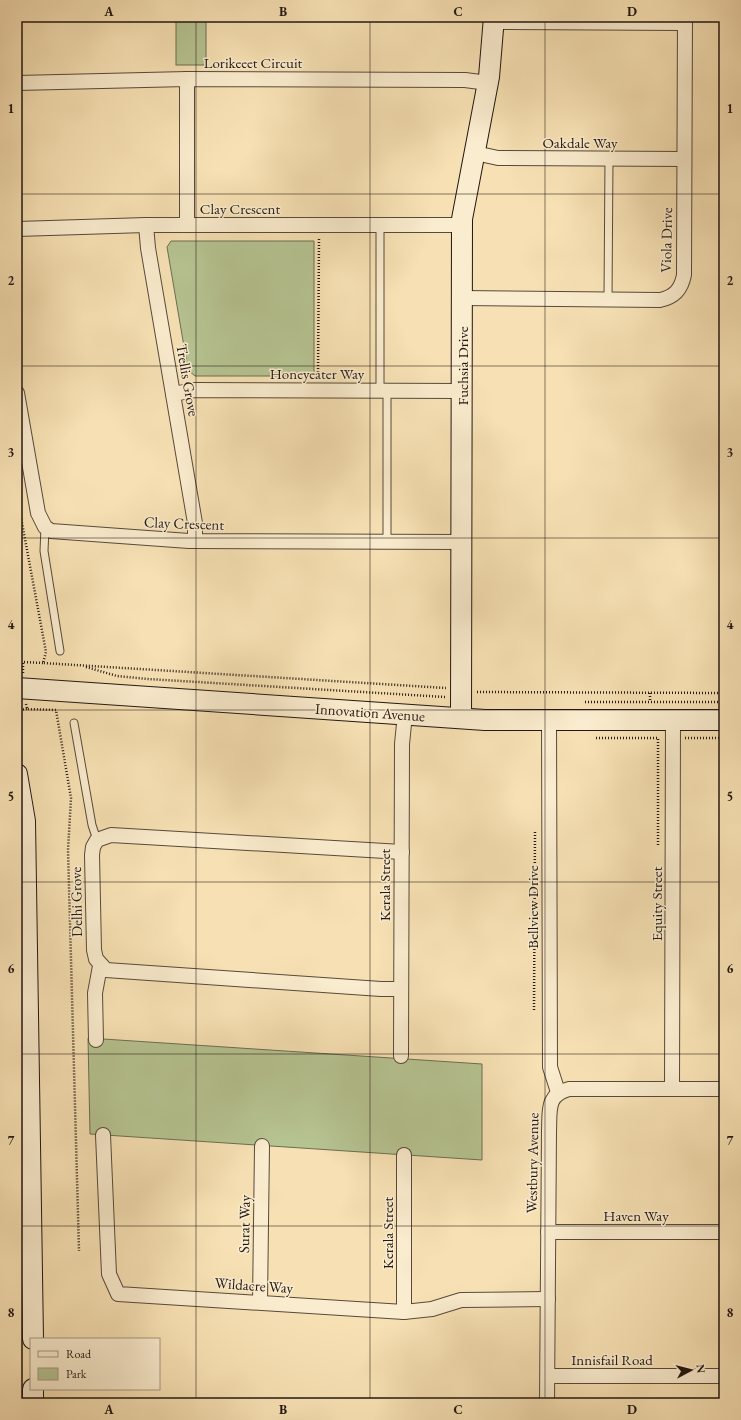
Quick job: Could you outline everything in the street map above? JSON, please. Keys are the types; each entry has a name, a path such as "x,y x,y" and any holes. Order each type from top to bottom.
{"street":[{"path":"493,19 685,20"},
{"name":"Fuchsia Drive","path":"461,718 462,225 488,82 492,51 493,19"},
{"name":"Viola Drive","path":"462,298 660,300 669,298 677,293 682,284 685,20"},
{"path":"187,79 187,225"},
{"name":"Lorikeeet Circuit","path":"17,83 187,79 464,80 488,82"},
{"name":"Oakdale Way","path":"475,153 498,158 684,159"},
{"name":"Clay Crescent","path":"17,229 146,225 462,225"},
{"name":"Trellis Grove","path":"146,225 148,248 195,523 195,541"},
{"name":"Honeyeater Way","path":"173,394 195,390 462,390"},
{"path":"17,393 38,513 45,527"},
{"name":"Clay Crescent","path":"45,527 51,531 59,533 195,541 461,542"},
{"name":"Innovation Avenue","path":"21,688 485,720 549,720 673,729 724,720"},
{"name":"Kerala Street","path":"401,1056 402,744 405,714"},
{"name":"Bellview Drive","path":"549,720 550,1073 558,1092"},
{"name":"Equity Street","path":"672,1089 673,729"},
{"path":"17,774 25,821 33,1338"},
{"path":"97,840 111,835 402,852"},
{"name":"Delhi Grove","path":"97,840 92,855 92,887 94,950 96,959 100,966"},
{"path":"96,1040 95,993 100,966 106,970 116,972 374,988 401,988"},
{"path":"558,1092 577,1088 724,1089"},
{"name":"Westbury Avenue","path":"548,1403 550,1107 552,1100 558,1092"},
{"name":"Wildacre Way","path":"103,1135 109,1274 118,1294 404,1312 432,1309 461,1300 548,1299"},
{"name":"Surat Way","path":"260,1302 262,1146"},
{"name":"Kerala Street","path":"404,1155 404,1312"},
{"name":"Haven Way","path":"548,1232 724,1232"},
{"name":"Innisfail Road","path":"548,1376 724,1376"},
{"path":"33,1390 34,1403"}],"lane":[{"path":"608,299 609,159"},
{"path":"380,225 387,542"},
{"path":"45,527 44,551 60,651"},
{"path":"74,723 92,825 97,840"}],"path":[{"path":"318,390 319,225"},
{"path":"17,496 46,652 43,663"},
{"path":"27,709 21,688 23,662 441,688 461,694"},
{"path":"78,665 117,676 148,679 432,698 461,694 724,693"},
{"path":"580,702 724,702"},
{"path":"17,710 56,710 71,798 68,850 79,1251"},
{"path":"590,738 658,738 673,729 724,738"},
{"path":"658,738 658,848"},
{"path":"534,1010 535,823"}],"green space":[{"path":"176,17 206,17 206,65 176,65"},
{"path":"171,241 314,241 314,376 195,376 188,370 167,247"},
{"path":"88,1038 482,1064 482,1160 90,1134"}]}
